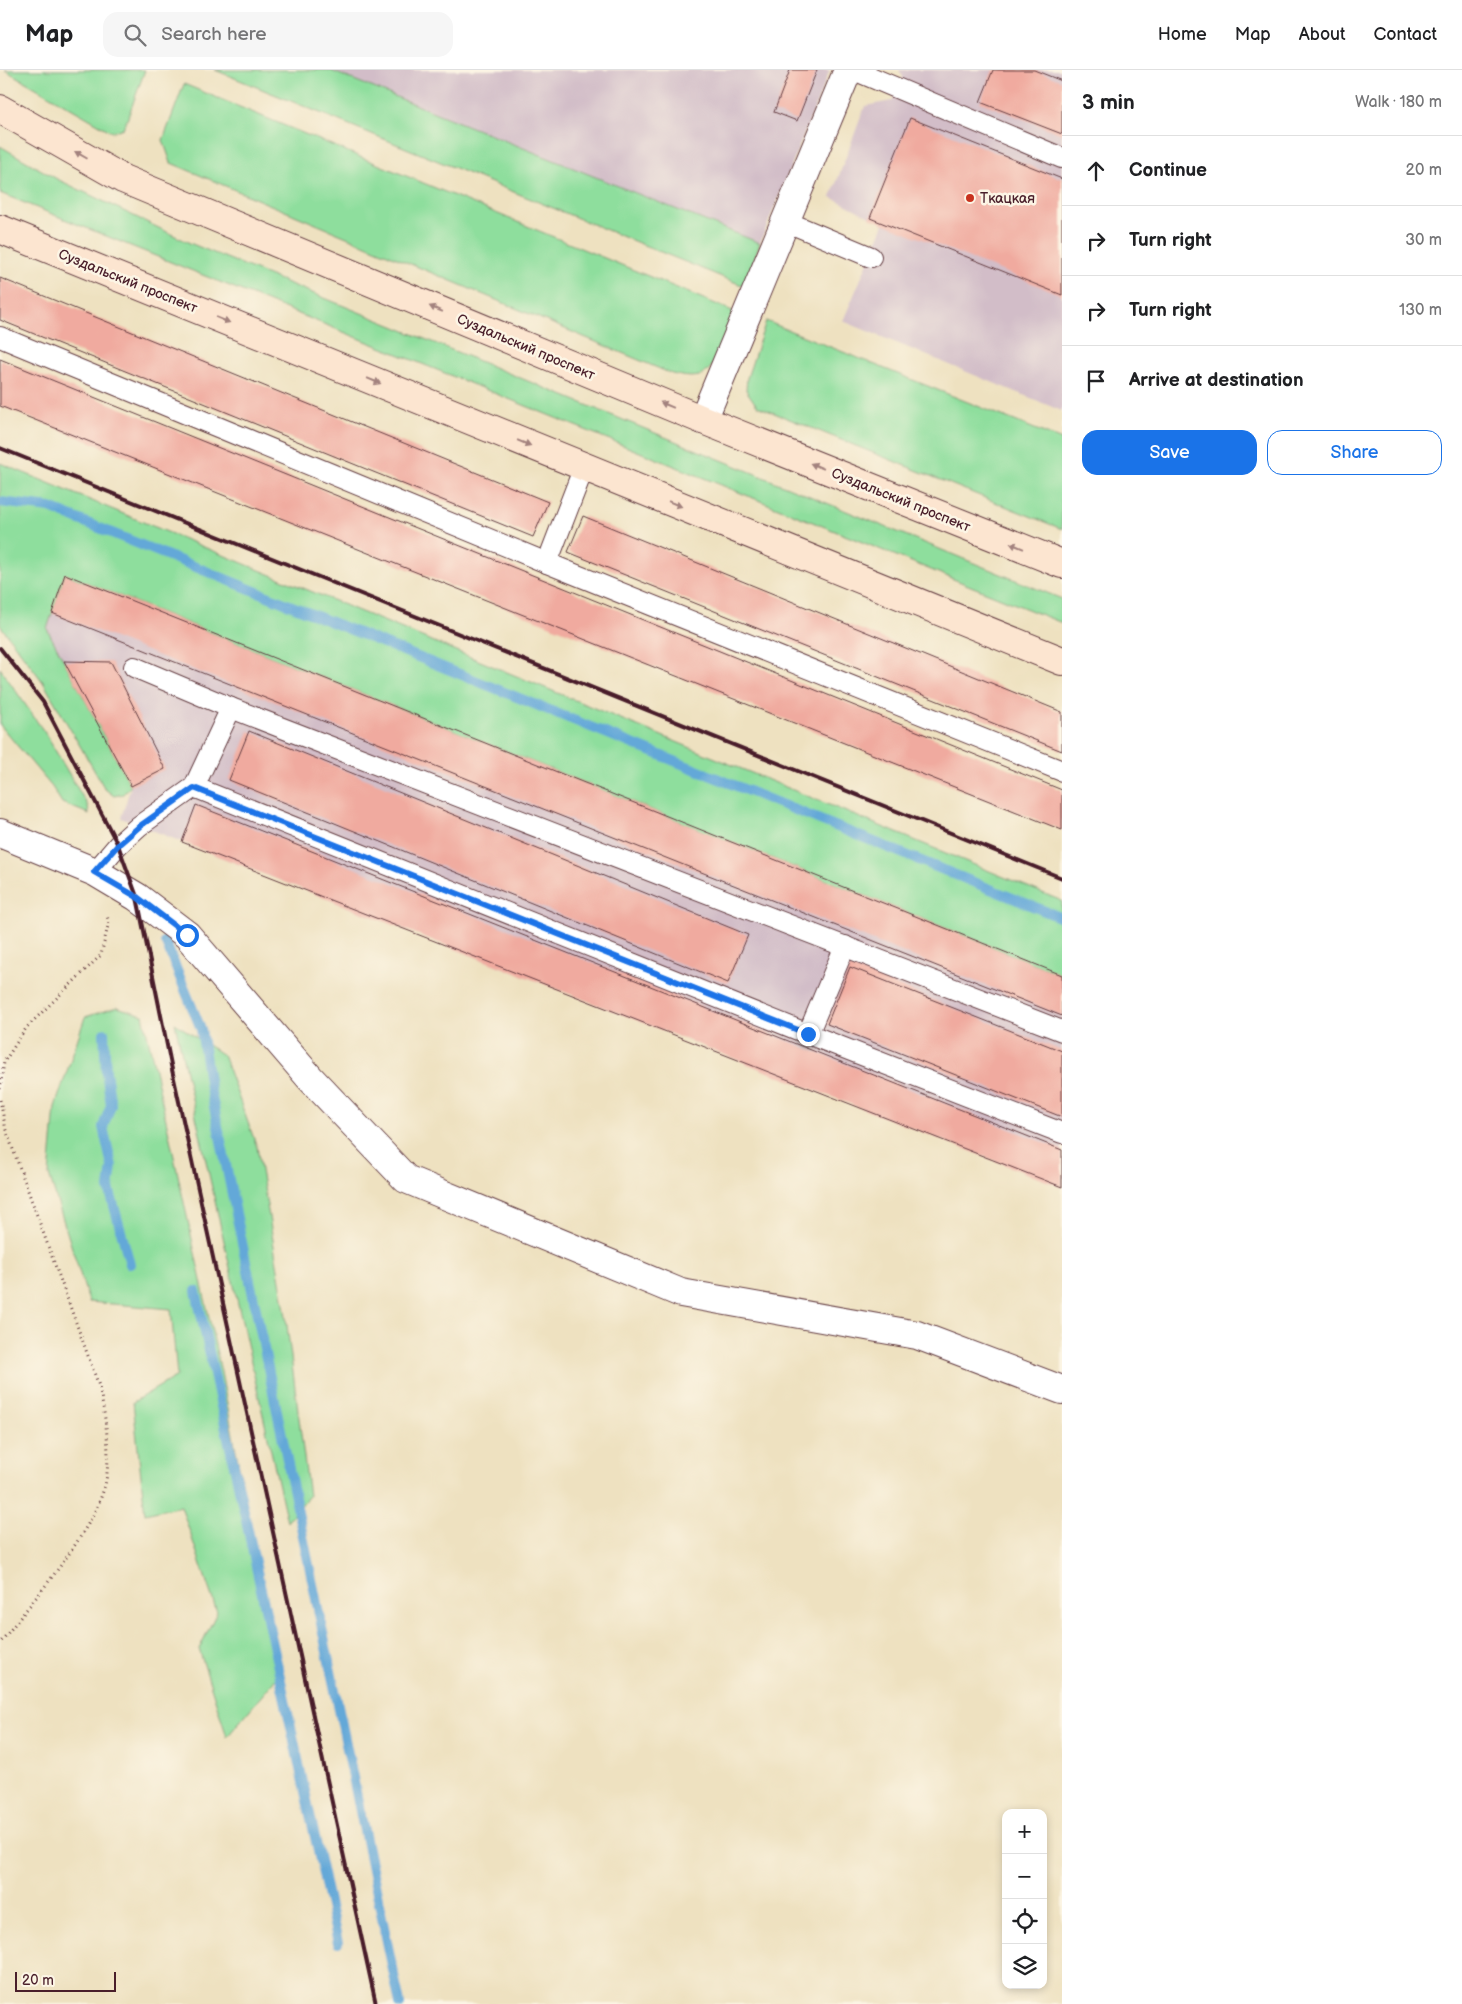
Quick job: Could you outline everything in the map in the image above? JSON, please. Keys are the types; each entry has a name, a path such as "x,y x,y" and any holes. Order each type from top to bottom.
{"main road":[{"name":"Суздальский проспект","path":"0,109 123,179 703,420 1062,564"},
{"name":"Суздальский проспект","path":"0,229 1062,660"}],"street":[{"path":"703,420 848,70"},
{"path":"0,833 94,872 137,897 187,935 310,1078 406,1179 681,1293 917,1335 1062,1390"}],"lane":[{"path":"854,70 1062,158"},
{"path":"785,221 871,257"},
{"path":"0,337 547,563 1062,771"},
{"path":"547,563 584,467"},
{"path":"134,667 231,708 1062,1031"},
{"path":"94,872 118,845 140,826 194,788 231,708"},
{"path":"194,788 808,1034 1062,1133"},
{"path":"808,1034 844,946"}],"path":[{"path":"0,1089 4,1062 27,1027 101,955 109,922 94,872"},
{"path":"0,1100 6,1130 99,1386 108,1430 108,1475 94,1515 57,1568 0,1643"}],"shaded area":[{"path":"329,70 830,70 760,243"},
{"path":"899,70 1062,70 1062,411 843,321 884,224 831,197 865,106 892,101 903,77"},
{"path":"65,574 1062,975 1062,1187 121,818 131,786 47,629"}],"green space":[{"path":"5,70 145,70 123,128 112,132"},
{"path":"215,70 329,70 760,243 744,286"},
{"path":"184,84 735,312 717,358 706,372 699,376 689,377 672,374 171,163 163,140"},
{"path":"0,146 57,179 192,244 1062,599 1062,623 0,193"},
{"path":"766,321 1062,440 1062,529 757,406 746,390 747,378"},
{"path":"0,463 1062,901 1062,975 65,574 47,629 131,786 123,794 114,796 105,789 43,682 0,625"},
{"path":"0,668 45,733 88,806 89,814 62,803 52,787 0,725"},
{"path":"117,1007 143,1015 221,1372 279,1675 227,1737 199,1649 217,1612 181,1506 145,1514 133,1402 177,1376 171,1309 89,1302 49,1175 55,1107 85,1017"},
{"path":"175,1023 223,1055 257,1147 285,1310 309,1496 287,1522"}],"building":[{"path":"790,70 817,70 797,121 774,112"},
{"path":"993,70 1034,70 1062,81 1062,134 980,102"},
{"name":"Ткацкая","path":"910,118 1062,179 1062,295 870,218"},
{"path":"0,278 548,502 533,537 0,320"},
{"path":"0,359 1062,790 1062,830 0,406"},
{"path":"583,516 1062,712 1062,751 568,552"},
{"path":"65,574 1062,975 1062,1016 52,613"},
{"path":"64,661 111,662 165,769 131,786"},
{"path":"249,731 748,935 728,983 229,780"},
{"path":"196,805 1062,1150 1062,1187 182,842"},
{"path":"850,967 1062,1051 1062,1117 827,1024"}],"waterway":[{"path":"0,502 50,508 1062,918"},
{"path":"165,941 201,1029 210,1088 400,2004"},
{"path":"104,1033 106,1072 111,1105 103,1127 112,1166 109,1188 130,1264"},
{"path":"196,1291 338,1943"}],"railway":[{"path":"0,448 1062,878"},
{"path":"0,648 43,702 118,845 137,897 171,1065 376,2004"}],"place":[{"name":"Ткацкая","path":"970,198"}],"route":[{"path":"187,935 137,897 94,872 118,845 140,826 194,788 808,1034"}]}
